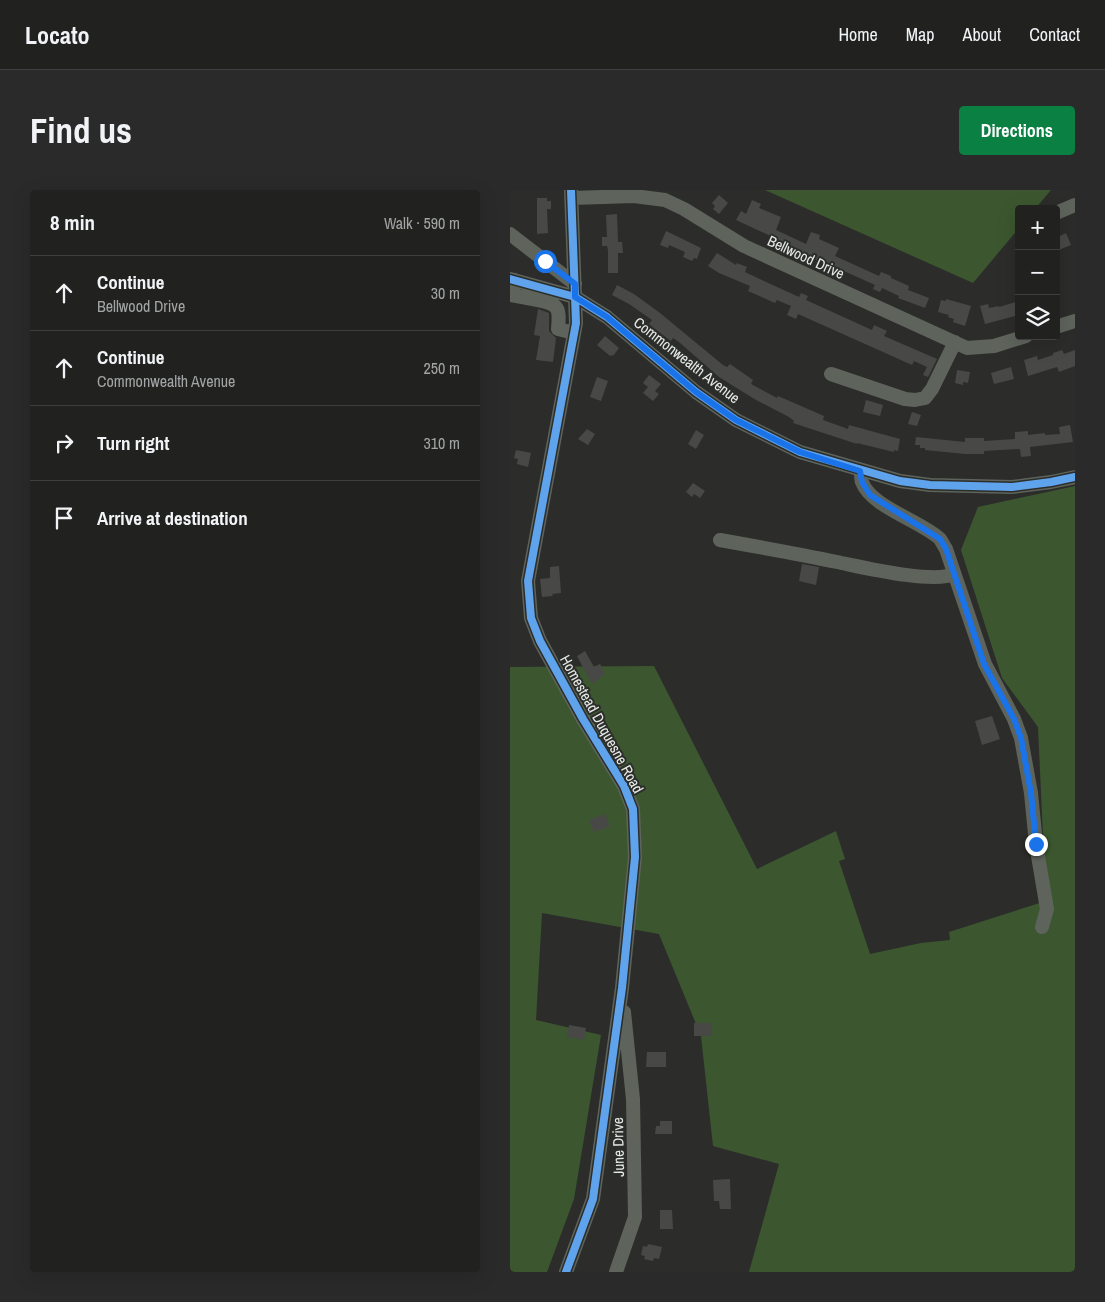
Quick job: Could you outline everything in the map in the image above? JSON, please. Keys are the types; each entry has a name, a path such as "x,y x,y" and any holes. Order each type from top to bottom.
{"street":[{"name":"Homestead Duquesne Road","path":"566,1272 593,1199 622,988 635,857 633,809 624,786 583,719 540,640 531,618 528,581 576,323 572,194"},
{"name":"Bellwood Drive","path":"572,194 634,196 665,200 684,209 744,246 967,348 994,346 1015,339"},
{"path":"1060,211 1075,205"},
{"path":"510,234 575,291"},
{"path":"512,280 540,294 557,307 560,314 558,329 574,333"},
{"path":"540,294 575,291"},
{"name":"Commonwealth Avenue","path":"575,291 696,392 736,420 800,452 860,471 900,481 930,485 1012,487 1075,477"},
{"path":"1060,326 1075,321"},
{"path":"831,374 905,399 925,398 955,342"},
{"path":"860,471 862,482 870,495 940,539 946,549 984,664 1014,719 1021,738 1031,793 1036,844 1047,909 1042,927"},
{"path":"720,540 894,573 938,578 947,578 954,574"},
{"name":"June Drive","path":"616,1272 635,1217 634,1099 622,988"}],"green space":[{"path":"765,190 1051,190 1038,205 1015,205 1015,233 973,283"},
{"path":"1075,486 1075,1272 749,1272 779,1164 713,1146 701,1036 659,934 542,913 536,1020 601,1035 574,1199 547,1272 510,1272 510,667 654,666 757,869 836,831 845,859 839,861 870,954 921,943 950,940 949,932 1046,901 1038,727 1002,678 961,550 978,507"}],"building":[{"path":"719,195 728,203 719,214 713,209 715,206 712,203"},
{"path":"537,198 547,198 547,201 551,201 551,209 547,209 548,233 537,234"},
{"path":"752,200 761,204 759,208 781,217 776,230 806,244 811,232 820,235 819,239 839,248 835,256 879,276 881,272 891,276 891,278 909,286 908,290 929,298 925,308 898,298 899,296 882,288 880,292 873,289 875,285 781,246 782,243 779,240 736,220 741,211 746,214"},
{"path":"617,214 618,242 622,242 623,253 618,253 618,273 608,273 608,250 607,246 602,246 602,237 607,237 606,215"},
{"path":"666,231 701,248 697,259 694,258 692,261 683,257 685,252 669,245 668,248 660,245"},
{"path":"1066,233 1071,245 1060,249 1060,236"},
{"path":"717,253 736,265 737,263 747,267 745,272 799,297 801,293 808,296 806,300 872,330 874,325 887,331 884,336 937,359 928,377 923,375 927,367 914,361 912,365 798,314 796,319 787,315 791,306 777,300 775,303 748,291 750,286 719,273 708,266"},
{"path":"617,285 634,294 660,313 723,365 727,367 730,364 753,380 751,384 777,398 778,396 824,416 823,420 848,429 849,425 900,439 898,451 894,450 894,452 857,444 793,423 794,421 789,417 756,400 719,377 679,342 673,338 671,341 655,329 649,324 652,320 612,295"},
{"path":"946,299 971,306 965,326 953,322 954,319 948,317 949,315 938,312 941,300 946,301"},
{"path":"1015,302 1015,316 985,324 980,306 988,304 989,308"},
{"path":"538,309 549,313 549,331 556,338 553,362 536,360 540,336 534,335"},
{"path":"605,336 619,348 613,356 610,356 597,345"},
{"path":"1062,350 1064,354 1075,350 1075,366 1059,372 1057,367 1028,376 1024,360 1037,356 1038,360"},
{"path":"1011,367 1014,379 994,384 991,373"},
{"path":"957,370 970,372 968,383 963,382 963,385 955,383"},
{"path":"649,375 661,384 655,391 659,394 653,401 643,393 648,387 643,383"},
{"path":"597,377 608,381 601,401 590,397"},
{"path":"866,400 883,405 880,416 863,412"},
{"path":"912,412 921,415 917,426 908,424"},
{"path":"1070,425 1073,442 1030,447 1031,456 1021,457 1020,449 984,451 984,454 965,454 925,450 925,448 920,448 920,445 915,445 916,437 965,442 965,438 984,438 984,441 1015,439 1015,432 1028,431 1028,435 1060,434 1059,427"},
{"path":"587,429 595,434 588,445 578,439"},
{"path":"696,430 704,435 696,449 688,444"},
{"path":"516,450 531,453 528,467 517,464 518,459 514,458"},
{"path":"693,483 705,491 700,498 694,494 692,497 686,492"},
{"path":"802,564 819,567 816,585 799,581"},
{"path":"559,566 561,593 542,597 540,579 550,578 550,567"},
{"path":"585,651 594,667 600,664 605,674 592,684 577,656"},
{"path":"992,716 1000,739 982,745 975,721"},
{"path":"605,814 610,826 594,832 589,820"},
{"path":"694,1023 712,1023 712,1036 694,1036"},
{"path":"569,1025 586,1028 584,1040 567,1037"},
{"path":"647,1052 666,1052 666,1067 646,1067"},
{"path":"660,1121 672,1121 672,1134 655,1134 656,1126 660,1126"},
{"path":"730,1179 731,1209 720,1209 719,1201 714,1201 713,1180"},
{"path":"660,1210 672,1210 673,1229 660,1229"},
{"path":"648,1244 662,1247 659,1259 654,1258 653,1261 644,1259 645,1256 641,1255 643,1246 647,1247"}],"cycle path":[{"path":"566,1272 593,1199 622,988 635,857 633,809 624,786 583,719 540,641 531,618 528,581 576,323 571,190"},
{"path":"510,279 575,297 607,317 696,392 736,420 800,452 900,481 930,485 1012,487 1075,477"}],"route":[{"path":"545,261 575,284 575,297 607,317 696,392 736,420 800,452 860,471 862,482 870,495 940,539 946,549 984,664 1014,719 1021,738 1031,793 1036,844"}]}
